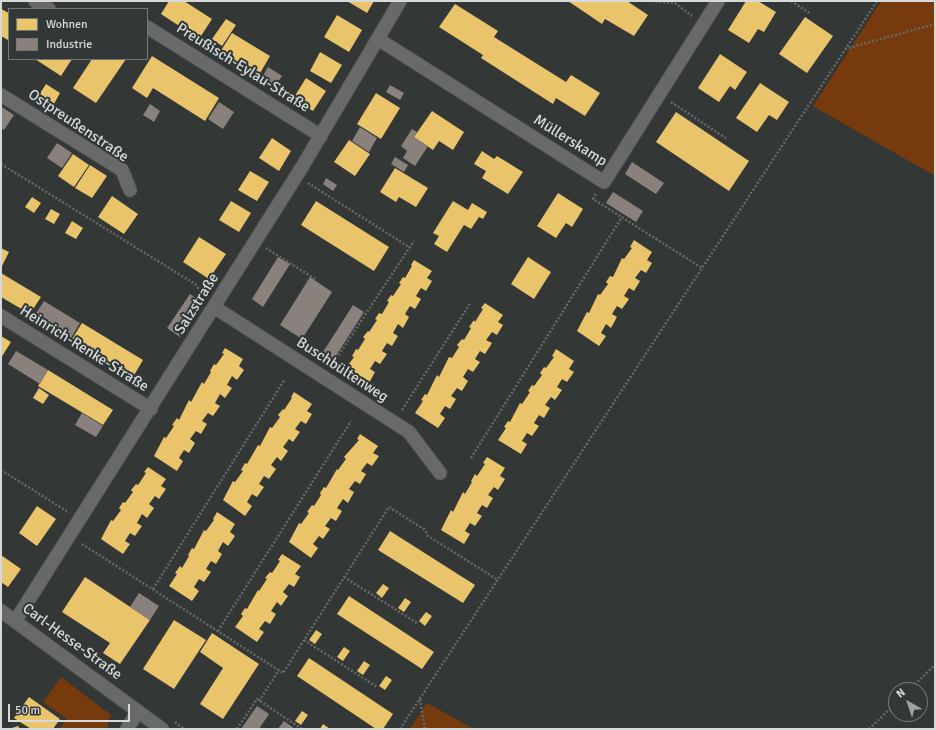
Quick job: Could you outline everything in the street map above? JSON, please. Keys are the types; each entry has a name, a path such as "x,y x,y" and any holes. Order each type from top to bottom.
{"street":[{"path":"36,1 47,8"},
{"name":"Salzstraße","path":"16,620 79,519 151,409 321,136 400,1"},
{"name":"Müllerskamp","path":"378,39 604,182 718,1"},
{"name":"Preußisch-Eylau-Straße","path":"148,28 321,136"},
{"name":"Ostpreußenstraße","path":"1,95 122,170 130,190"},
{"name":"Buschbültenweg","path":"214,307 409,432 440,473"},
{"name":"Heinrich-Renke-Straße","path":"1,316 151,409"},
{"name":"Carl-Hesse-Straße","path":"1,611 16,620 162,729"},
{"path":"127,729 138,711"}],"path":[{"path":"651,1 675,3 694,18"},
{"path":"791,1 811,14"},
{"path":"400,729 877,1"},
{"path":"845,49 935,24"},
{"path":"659,94 727,138"},
{"path":"1,164 195,284 203,292 206,302 214,307"},
{"path":"305,182 409,247"},
{"path":"593,199 702,268"},
{"path":"471,458 622,217"},
{"path":"330,370 414,241"},
{"path":"264,247 315,279"},
{"path":"400,414 471,302"},
{"path":"153,589 285,378"},
{"path":"218,631 351,421"},
{"path":"1,470 79,519"},
{"path":"82,544 284,673 389,507 425,530 428,536 498,580"},
{"path":"344,577 417,623"},
{"path":"304,640 377,688"},
{"path":"917,682 935,665"},
{"path":"260,701 279,670"},
{"path":"237,729 257,699 302,729"},
{"path":"420,699 425,729"},
{"path":"869,729 888,711"}],"shaded area":[{"path":"881,1 935,1 935,176 813,106"},
{"path":"61,677 111,715 107,729 59,729 67,719 43,702"},
{"path":"427,703 474,729 410,729"}],"building: Wohnen":[{"path":"169,1 184,1 212,19 199,39 161,14"},
{"path":"347,1 374,1 367,13"},
{"path":"568,1 627,1 648,15 634,36 605,19 602,24"},
{"path":"746,1 758,1 776,12 764,32 758,29 749,43 728,30"},
{"path":"455,4 498,31 494,37 566,82 571,75 600,93 585,116 556,98 553,104 481,58 483,55 439,27"},
{"path":"1,9 8,12 8,40 1,36"},
{"path":"337,15 362,30 349,52 324,37"},
{"path":"805,17 833,36 807,73 779,54"},
{"path":"226,19 236,25 222,46 212,39"},
{"path":"232,33 270,56 259,75 220,52"},
{"path":"320,52 342,65 331,83 310,71"},
{"path":"720,54 747,72 735,90 730,86 719,102 698,88"},
{"path":"152,56 219,98 205,121 153,88 147,98 132,88"},
{"path":"37,60 71,60 61,76"},
{"path":"91,60 125,60 96,103 73,88"},
{"path":"306,78 326,91 313,111 293,99"},
{"path":"760,83 789,102 777,120 769,115 757,132 736,118"},
{"path":"46,84 60,93 54,104 39,95"},
{"path":"376,93 400,108 381,139 357,124"},
{"path":"432,111 464,132 453,150 439,141 433,150 414,137"},
{"path":"676,112 749,161 729,191 656,142"},
{"path":"272,138 291,151 279,171 259,158"},
{"path":"349,140 370,154 355,176 334,162"},
{"path":"482,151 494,159 497,156 523,172 508,194 482,178 486,171 474,164"},
{"path":"73,154 89,165 74,187 58,176"},
{"path":"90,165 107,176 92,198 75,188"},
{"path":"395,168 428,188 416,207 399,197 396,202 380,192"},
{"path":"250,171 269,182 257,201 238,190"},
{"path":"558,193 583,209 572,227 566,223 556,238 537,226"},
{"path":"112,196 138,214 124,234 98,217"},
{"path":"32,197 41,203 34,213 25,207"},
{"path":"231,201 251,213 239,232 219,220"},
{"path":"316,201 389,247 374,271 301,225"},
{"path":"453,201 468,210 472,203 487,212 483,219 479,217 471,229 464,225 447,252 434,244 439,236 433,233"},
{"path":"51,209 60,214 54,224 45,219"},
{"path":"72,221 83,228 76,239 65,233"},
{"path":"199,237 226,254 209,279 183,262"},
{"path":"634,240 652,252 647,260 652,263 646,273 641,270 635,278 640,281 634,291 629,288 624,296 629,299 622,309 617,306 612,314 617,317 611,328 606,324 601,333 606,336 599,346 577,331 587,312 589,313 598,294 600,295 608,284 606,282 610,276 613,277 622,258 624,259 632,248 630,247"},
{"path":"1,248 9,252 1,268"},
{"path":"528,257 551,272 534,299 511,284"},
{"path":"414,260 432,271 427,278 432,281 426,291 421,288 416,296 421,299 415,309 410,306 405,314 409,317 403,328 398,324 393,333 398,336 392,346 387,343 382,351 387,354 380,364 375,361 370,369 375,372 369,383 346,368 354,357 352,356 356,349 358,350 365,339 363,337 368,331 369,332 377,320 375,319 379,313 382,314 389,302 387,301 391,295 393,296 401,284 399,283 403,277 405,278"},
{"path":"1,273 41,297 30,314 1,297"},
{"path":"485,303 503,315 498,322 503,325 497,335 492,332 486,340 492,343 485,354 480,351 475,359 480,362 473,372 468,369 463,377 468,381 462,391 457,388 451,396 456,399 450,409 445,406 440,414 445,418 438,428 415,413 423,401 421,400 425,394 427,395 437,375 439,377 449,357 452,358 459,347 457,345 462,339 464,340 471,328 469,327 474,320 475,322 483,309 481,308"},
{"path":"82,323 143,360 133,377 72,339"},
{"path":"1,336 11,342 1,358"},
{"path":"225,348 243,359 239,366 244,370 237,380 232,376 227,385 232,388 225,398 220,394 215,403 220,406 213,416 208,413 202,421 207,424 201,434 196,431 190,439 195,443 189,453 184,450 179,458 183,461 177,471 154,456 164,437 166,438 174,426 172,425 177,418 179,420 189,400 191,402 202,382 204,384 214,364 216,365 224,354 222,353"},
{"path":"556,349 574,361 569,369 574,372 567,382 562,379 557,387 562,390 555,400 551,397 545,405 550,408 544,418 539,415 534,423 539,426 532,436 527,433 522,441 527,444 521,454 498,440 506,428 504,427 508,421 510,422 520,403 522,404 530,392 528,391 532,385 534,386 542,375 540,373 544,367 546,368 554,357 552,356"},
{"path":"48,370 113,410 103,425 38,386"},
{"path":"39,388 49,395 43,404 33,398"},
{"path":"294,392 312,404 307,411 312,414 306,424 301,421 295,429 300,432 293,442 289,439 283,447 288,451 281,461 277,457 271,465 276,469 269,479 264,476 259,484 264,487 257,497 252,494 247,502 252,506 245,516 223,500 233,481 235,482 243,471 241,470 245,463 247,464 258,445 260,446 270,427 272,428 280,417 278,415 283,409 284,410"},
{"path":"360,434 378,446 373,453 379,456 372,466 367,463 361,471 366,474 360,484 355,481 349,489 354,492 348,503 343,499 337,508 342,511 336,521 331,518 325,526 330,529 323,539 319,536 313,544 318,548 311,558 289,542 299,523 301,524 309,513 307,512 312,505 314,506 321,495 320,493 324,487 326,488 337,469 338,470 346,459 344,457 359,440 357,439"},
{"path":"487,457 505,468 500,476 505,479 498,490 494,487 488,495 493,498 487,508 482,505 477,513 482,516 475,526 470,523 465,531 470,534 464,544 441,530 451,510 453,512 463,492 465,494 475,474 477,476 485,464 483,463"},
{"path":"148,467 166,479 161,486 166,489 159,499 155,496 149,504 154,508 147,518 142,514 137,523 142,526 135,536 130,533 125,541 130,544 123,554 101,539 111,520 113,521 121,510 119,508 123,502 125,503 133,492 131,490 136,484 138,485"},
{"path":"37,506 56,519 37,546 19,533"},
{"path":"217,512 235,524 230,532 235,536 228,546 223,542 218,551 222,554 216,564 211,561 206,569 211,572 204,582 199,579 194,587 199,591 192,601 169,586 177,574 175,573 180,566 182,568 192,548 194,549 204,530 206,531 214,520 213,519"},
{"path":"390,531 475,585 463,603 378,550"},
{"path":"282,554 301,566 295,574 300,577 294,587 289,584 283,592 288,596 281,606 277,602 271,611 276,614 270,624 265,621 259,629 264,632 257,642 235,627 243,616 241,614 245,608 247,609 258,590 259,591 267,579 265,578 270,572 272,573 280,561 278,560"},
{"path":"1,555 21,569 8,587 1,582"},
{"path":"85,577 150,620 120,664 103,653 110,643 62,612"},
{"path":"383,584 389,588 382,598 376,593"},
{"path":"349,596 434,652 422,669 337,614"},
{"path":"405,598 411,602 404,612 398,608"},
{"path":"426,612 432,616 425,626 419,621"},
{"path":"174,620 206,640 174,689 143,669"},
{"path":"316,630 322,634 315,644 309,640"},
{"path":"212,633 259,664 223,719 200,704 223,668 200,652"},
{"path":"344,647 350,651 343,661 337,657"},
{"path":"309,658 393,714 383,729 376,729 297,676"},
{"path":"364,661 370,665 363,675 357,671"},
{"path":"386,676 392,680 385,690 379,686"},
{"path":"29,697 60,719 53,729 31,729 14,718"},
{"path":"302,711 308,715 301,725 295,721"},
{"path":"323,724 330,729 320,729"},
{"path":"18,726 20,729 9,729"}],"building: Industrie":[{"path":"268,67 282,76 275,87 261,79"},
{"path":"390,85 404,93 400,100 386,92"},
{"path":"219,102 234,112 223,129 208,119"},
{"path":"150,104 160,111 154,122 143,115"},
{"path":"2,107 14,115 4,130 1,128"},
{"path":"360,127 377,138 369,152 352,141"},
{"path":"412,129 417,132 414,137 428,146 415,166 403,158 407,151 401,146"},
{"path":"57,143 72,153 62,168 47,158"},
{"path":"395,157 408,165 404,172 391,164"},
{"path":"632,162 664,183 656,194 625,174"},
{"path":"326,178 337,185 333,191 323,184"},
{"path":"613,192 643,211 636,222 606,203"},
{"path":"278,257 290,264 263,307 252,299"},
{"path":"310,277 332,292 302,339 280,325"},
{"path":"190,294 203,303 180,337 167,328"},
{"path":"44,301 80,323 71,338 35,315"},
{"path":"353,305 364,312 334,359 323,352"},
{"path":"16,351 48,370 40,384 8,364"},
{"path":"82,413 103,426 96,437 75,425"},
{"path":"139,593 159,606 150,620 130,607"},
{"path":"257,706 269,714 259,729 241,729"},
{"path":"284,721 295,729 278,729"}]}
